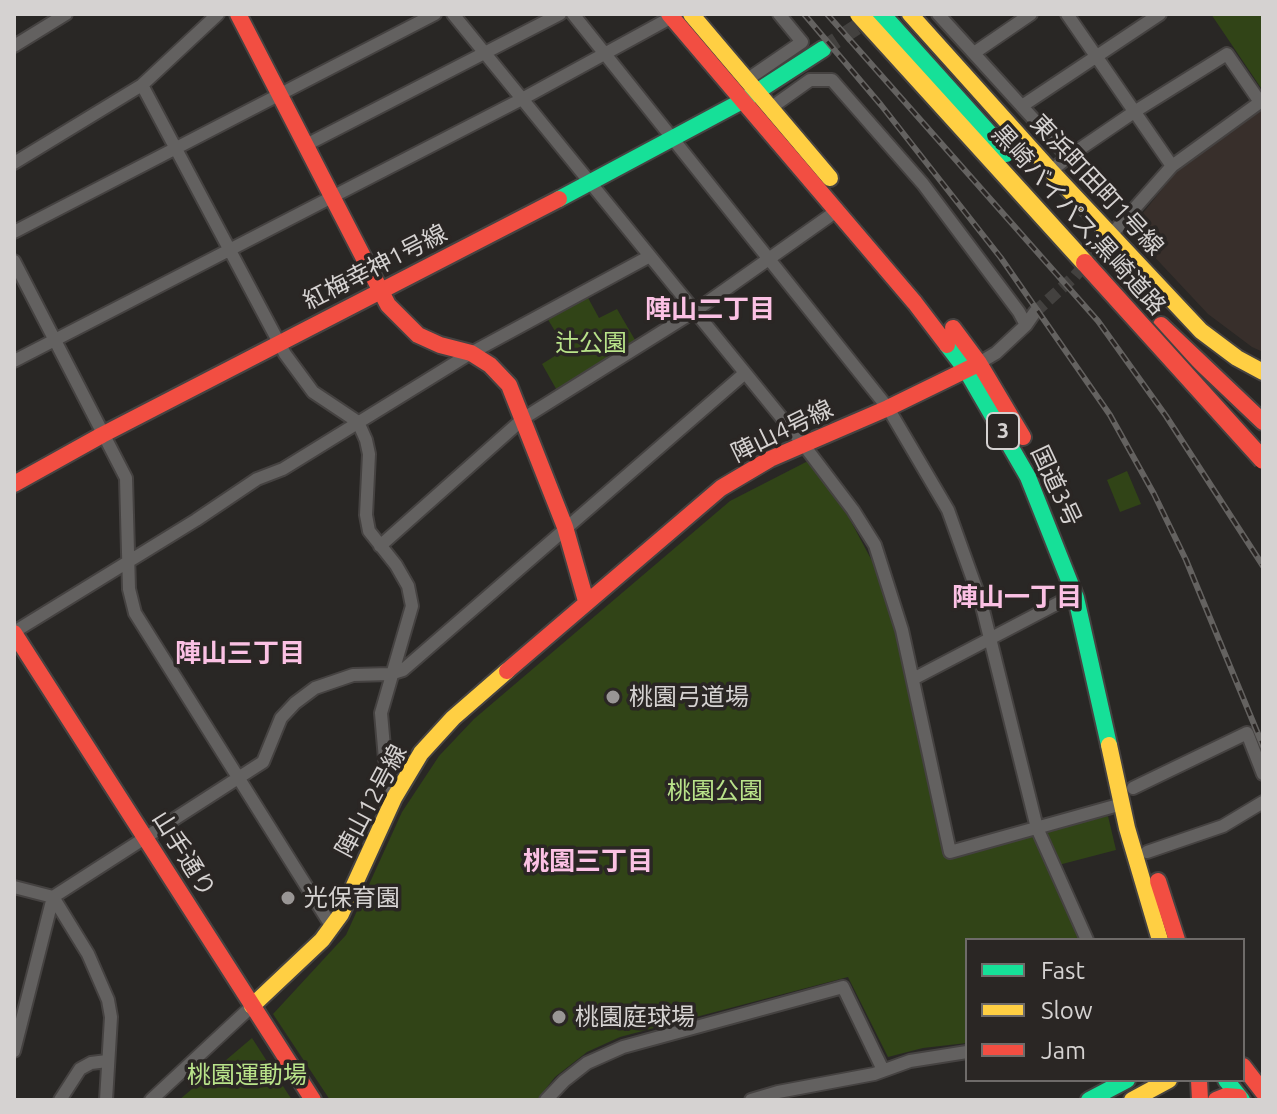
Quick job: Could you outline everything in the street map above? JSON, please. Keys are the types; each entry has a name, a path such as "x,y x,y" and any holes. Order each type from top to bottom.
{"main road":[{"path":"238,14 388,305 418,335 471,353 490,365 509,385 565,527 586,601"},
{"name":"黒崎バイパス;黒崎道路","path":"859,14 1263,460"},
{"name":"黒崎バイパス;黒崎道路","path":"881,14 1263,437"},
{"name":"東浜町田町1号線","path":"910,14 1201,331 1237,358 1263,372"},
{"name":"国道3号","path":"677,15 750,90 838,210 972,366 1028,477 1076,598 1122,804 1159,938"},
{"name":"紅梅幸神1号線","path":"14,484 102,435 674,139 750,90 823,49"},
{"name":"国道3号","path":"750,90 772,107 927,295 1032,453 1069,537 1099,630 1147,852 1176,938"},
{"path":"1161,325 1263,422"},
{"name":"陣山4号線","path":"586,601 721,488 755,467 888,408 972,366"},
{"path":"1196,384 1263,469"},
{"name":"陣山12号線","path":"252,1006 322,940 341,914 394,798 421,753 453,718 586,601"},
{"name":"山手通り","path":"14,632 313,1100"},
{"path":"1245,1069 1263,1092"},
{"path":"1089,1100 1123,1082"},
{"path":"1132,1100 1165,1082"},
{"path":"1228,1082 1241,1098"},
{"path":"1216,1100 1226,1096 1241,1098"}],"street":[{"path":"14,46 66,14"},
{"path":"14,163 142,85 218,14"},
{"path":"14,232 435,14"},
{"path":"453,14 803,444 853,510 875,545 902,630 950,852 1122,804"},
{"path":"306,145 560,14"},
{"path":"573,14 888,408 948,510 991,639 1037,828 1086,938"},
{"path":"750,90 802,42 779,14"},
{"path":"938,14 1068,157"},
{"path":"974,53 1031,14"},
{"path":"1067,14 1172,166"},
{"path":"1022,106 1160,14"},
{"path":"14,361 522,99 677,15"},
{"path":"1051,171 1134,112 1227,54 1262,101 1172,166 1111,235"},
{"path":"772,107 810,80 832,80 923,184 1026,325"},
{"path":"142,85 280,343 313,392 358,422 369,454 366,515 369,531 408,586 412,606 381,713 381,732 394,798"},
{"path":"380,546 524,418 695,311 838,210"},
{"path":"14,632 257,479 283,469 471,353 650,256"},
{"path":"14,261 126,478 129,524 127,562 135,613 332,927"},
{"path":"972,366 996,353 1026,325 1035,312"},
{"path":"14,1051 53,897 263,762 281,718 315,688 353,675 390,674 403,670 745,373"},
{"path":"913,679 1064,600 1076,598"},
{"path":"1133,788 1247,733 1263,774"},
{"path":"1147,852 1223,826 1263,802"},
{"path":"14,887 53,897 88,954 108,1000 111,1017 106,1100"},
{"path":"546,1100 587,1063 625,1046 843,987 883,1070"},
{"path":"151,1100 252,1006"},
{"path":"751,1100 779,1096 910,1061 965,1052"},
{"path":"60,1100 80,1069 91,1063 107,1061"}],"shaded area":[{"path":"1263,108 1263,352 1208,314 1133,234 1134,224 1180,167"}],"green space":[{"path":"1211,14 1261,14 1263,88 1261,88"},
{"name":"辻公園","path":"587,296 599,318 617,309 638,345 559,394 542,364 566,349 547,318"},
{"name":"桃園公園","path":"808,461 848,516 886,587 946,857 1108,816 1116,850 1047,868 1080,938 965,938 965,1043 923,1048 888,1057 848,977 620,1037 587,1052 555,1077 537,1100 330,1100 273,1014 346,935 402,812 439,756 474,719 730,501"},
{"path":"1127,471 1141,504 1120,512 1107,480"},
{"name":"桃園運動場","path":"252,1038 292,1100 179,1100"}],"tunnel":[{"path":"823,49 872,17"},
{"path":"1035,312 1075,276 1111,235"}],"railway":[{"path":"804,14 881,105 1001,258 1110,415 1186,560 1263,746"},
{"path":"827,14 1098,321 1166,416 1263,566"}],"traffic: fast":[{"path":"881,14 1006,153"},
{"path":"559,199 744,100 823,49"},
{"path":"947,345 966,370 1028,477 1076,598 1109,745"},
{"path":"1089,1100 1123,1082"},
{"path":"1228,1082 1242,1100"}],"traffic: slow":[{"path":"691,14 830,178"},
{"path":"859,14 1085,263"},
{"path":"910,14 1201,331 1237,358 1263,372"},
{"path":"252,1006 322,940 341,914 394,798 421,753 453,718 507,671"},
{"path":"1109,745 1127,828 1159,938"},
{"path":"1132,1100 1165,1082"}],"traffic: jam":[{"path":"238,14 388,305 418,335 471,353 490,365 509,385 565,527 586,601"},
{"path":"669,14 915,303 947,345"},
{"path":"14,484 102,435 559,199"},
{"path":"1085,263 1263,460"},
{"path":"1161,325 1263,422"},
{"path":"953,328 979,363 1023,437"},
{"path":"507,671 721,488 770,459 888,408 974,366"},
{"path":"14,633 313,1100"},
{"path":"1158,881 1176,938"},
{"path":"1245,1069 1263,1092"},
{"path":"1199,1082 1200,1100"},
{"path":"1216,1100 1226,1096 1239,1097"}],"place":[{"name":"桃園弓道場","path":"613,697"},
{"name":"光保育園","path":"288,898"},
{"name":"桃園庭球場","path":"559,1017"}],"district":[{"name":"陣山二丁目","path":"710,309"},
{"name":"陣山一丁目","path":"1017,597"},
{"name":"陣山三丁目","path":"240,653"},
{"name":"桃園三丁目","path":"588,861"}]}
